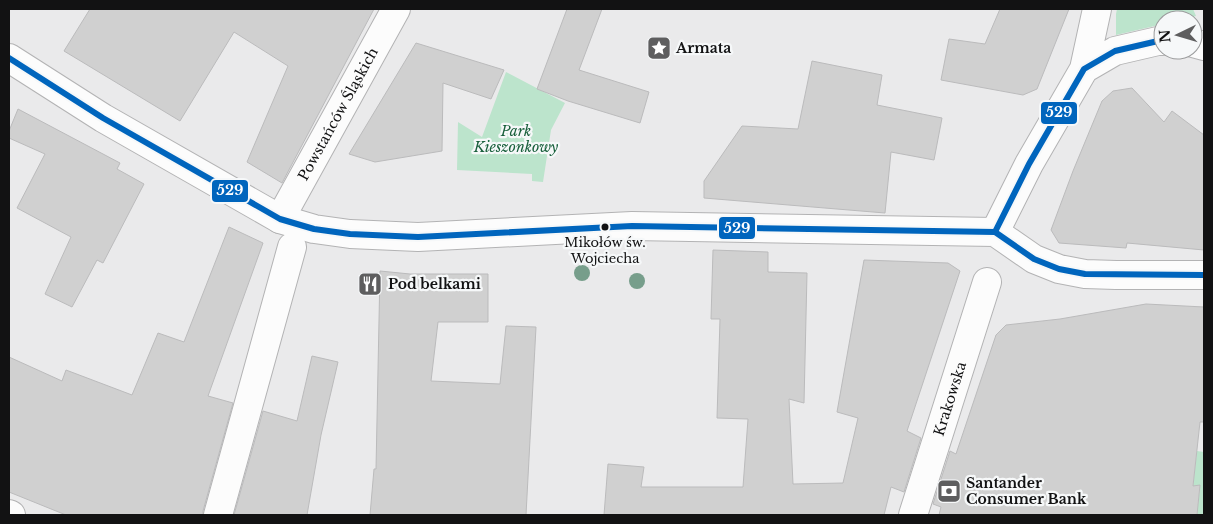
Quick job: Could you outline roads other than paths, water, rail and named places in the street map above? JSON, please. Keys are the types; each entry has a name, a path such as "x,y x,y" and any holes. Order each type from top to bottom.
{"street":[{"name":"Powstańców Śląskich","path":"280,219 396,9"},
{"path":"995,232 1028,164 1084,69 1097,9"},
{"path":"1084,69 1115,51 1153,42"},
{"path":"9,58 103,118 280,219 314,229 350,234 418,237 632,226 995,232 1034,259 1059,269 1085,274 1204,275"},
{"path":"218,515 292,247"},
{"name":"Krakowska","path":"913,515 988,282"}],"place":[{"name":"Armata","path":"659,48"},
{"name":"Mikołów św. Wojciecha","path":"605,227"},
{"name":"Pod belkami","path":"370,284"},
{"name":"Santander Consumer Bank","path":"949,491"}],"park label":[{"name":"Park Kieszonkowy","path":"516,140"}]}
